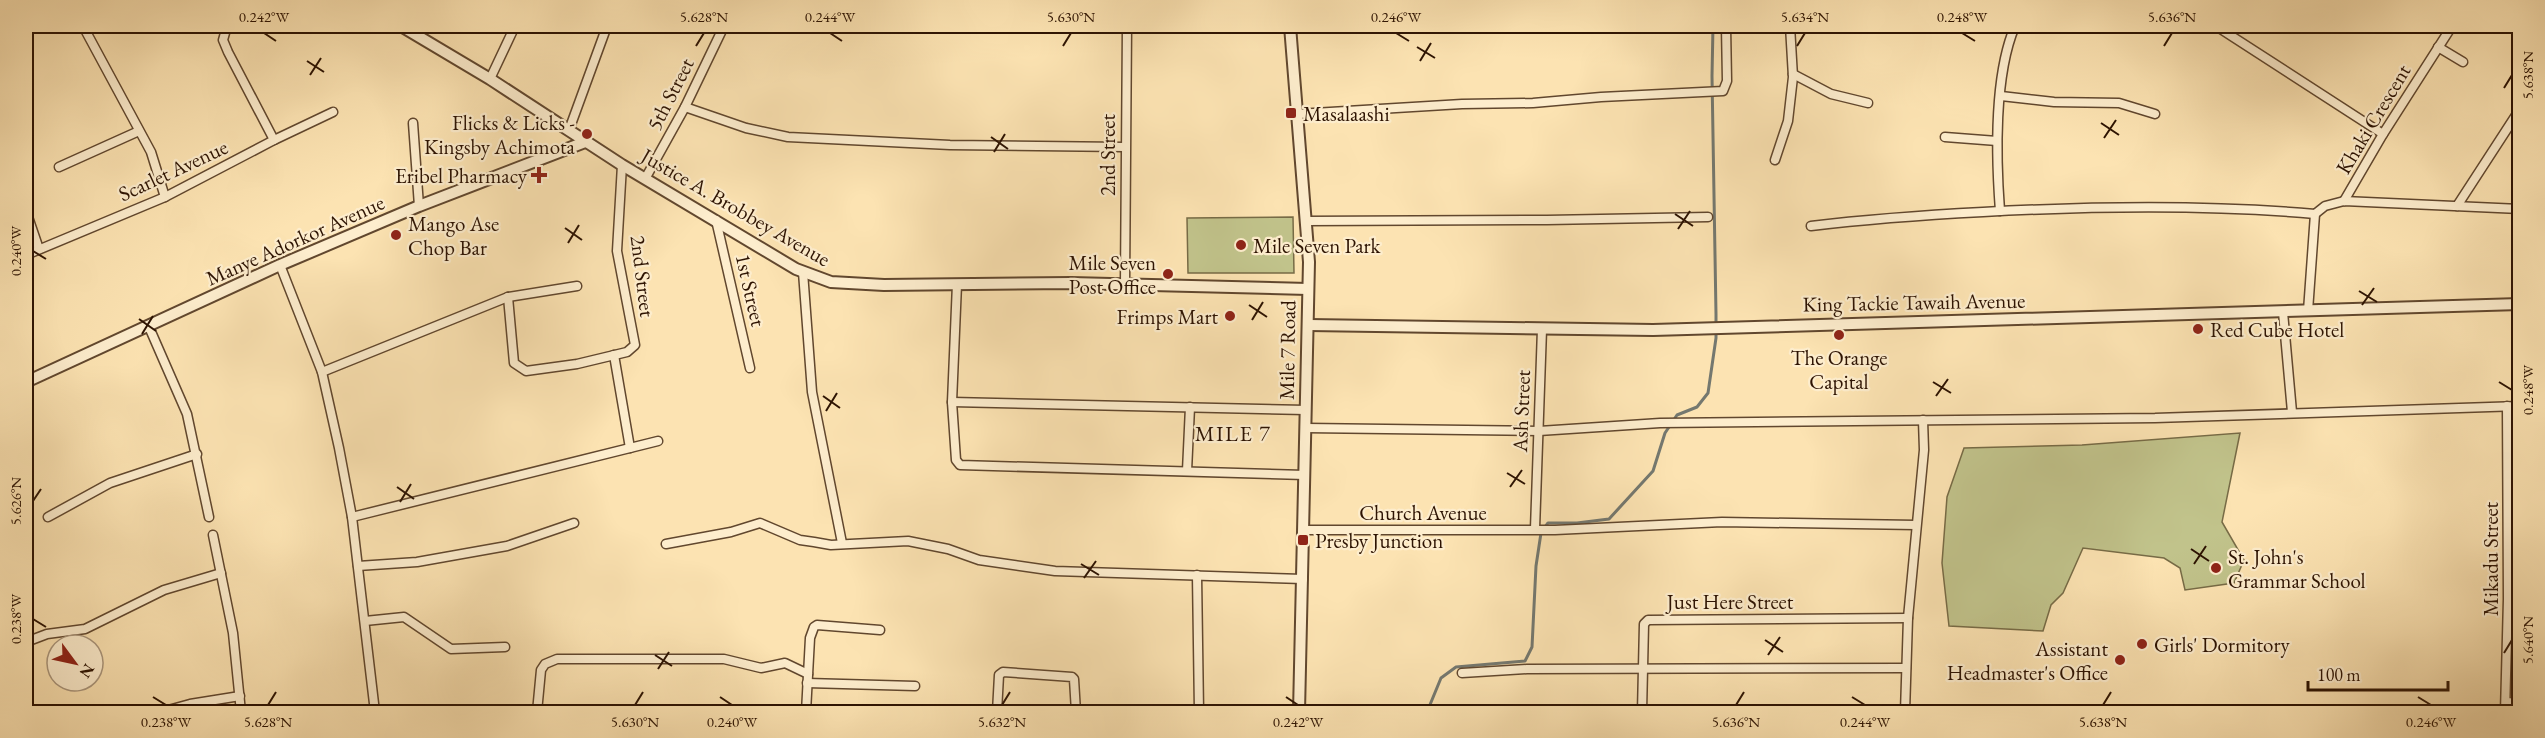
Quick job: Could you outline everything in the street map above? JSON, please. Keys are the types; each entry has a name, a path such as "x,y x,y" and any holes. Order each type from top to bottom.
{"street":[{"path":"83,26 156,164 165,197"},
{"path":"227,26 223,40 274,140"},
{"name":"Justice A. Brobbey Avenue","path":"401,26 645,179 803,272 831,282 884,285 1125,284 1308,289"},
{"path":"490,80 515,26"},
{"path":"569,130 607,26"},
{"name":"5th Street","path":"645,179 686,107 724,26"},
{"name":"2nd Street","path":"1125,284 1127,26"},
{"name":"Mile 7 Road","path":"1290,26 1310,262 1299,712"},
{"path":"1297,114 1723,91 1727,87 1726,26"},
{"path":"1775,160 1788,121 1793,74 1790,26"},
{"path":"2000,211 1997,141 2004,67 2015,26"},
{"path":"2216,26 2383,134"},
{"name":"Khaki Crescent","path":"2344,201 2383,134 2452,26"},
{"path":"2439,47 2463,62"},
{"path":"1793,74 1831,93 1868,103"},
{"path":"2001,96 2054,102 2119,103 2155,114"},
{"path":"686,107 746,128 789,137 950,145 1125,147"},
{"path":"2457,206 2520,109"},
{"name":"Scarlet Avenue","path":"26,255 165,197 333,112"},
{"path":"413,123 419,206"},
{"path":"59,167 140,131"},
{"path":"1945,137 1997,141"},
{"name":"Manye Adorkor Avenue","path":"26,382 280,265 419,206 585,142"},
{"name":"2nd Street","path":"614,355 627,352 634,345 617,250 622,165"},
{"path":"1811,226 1868,219 2083,207 2243,207 2315,214 2325,206 2344,201 2520,208"},
{"path":"26,211 39,249"},
{"path":"2308,311 2315,214"},
{"path":"1305,221 1524,221 1708,217"},
{"name":"1st Street","path":"716,220 750,368"},
{"path":"280,265 322,372 352,517 375,712"},
{"path":"803,272 812,392 842,543"},
{"path":"957,284 952,402 956,460 960,465 1305,475"},
{"path":"322,372 508,297 578,286"},
{"path":"508,297 514,363 520,368 526,371 614,355 630,448"},
{"name":"King Tackie Tawaih Avenue","path":"1309,325 1542,329 1709,328 2520,304"},
{"path":"2283,312 2292,412"},
{"path":"149,327 188,414 210,517"},
{"name":"Ash Street","path":"1538,529 1542,329"},
{"path":"952,402 1306,410"},
{"name":"Mikadu Street","path":"2505,712 2509,504 2507,406"},
{"path":"1306,428 1539,431 1660,423 2155,418 2520,406"},
{"path":"1187,471 1190,407"},
{"path":"1905,712 1908,618 1924,450 1923,420"},
{"path":"352,517 658,441"},
{"path":"48,517 110,483 197,454"},
{"path":"2509,504 2520,504"},
{"name":"Church Avenue","path":"1304,530 1555,530 1722,522 1917,525"},
{"path":"358,566 417,561 507,546 574,523"},
{"path":"666,544 731,532 760,523 800,540 831,545 908,541 948,549 979,560 1055,571 1303,579"},
{"path":"213,535 233,633 241,712"},
{"path":"26,642 47,634 85,628 164,590 221,573"},
{"path":"1197,575 1199,712"},
{"path":"2508,599 2520,599"},
{"path":"365,621 404,617 451,649 505,647"},
{"name":"Just Here Street","path":"1642,712 1644,624 1648,620 1908,618"},
{"path":"806,712 810,638 814,627 817,625 880,630"},
{"path":"537,712 541,670 544,664 557,659 623,661 704,658 724,659 761,668 785,663 808,679 915,686"},
{"path":"1462,674 1527,669 1906,668"},
{"path":"997,712 999,675 1004,672 1072,677 1076,712"},
{"path":"160,712 190,704 240,696"},
{"path":"2506,702 2520,702"}],"green space":[{"name":"Mile Seven Park","path":"1293,217 1294,273 1188,273 1187,218"},
{"path":"2240,433 2222,522 2244,560 2234,583 2185,590 2180,568 2164,558 2083,548 2063,593 2051,605 2043,631 1949,626 1942,563 1947,497 1964,448 2082,445"}],"waterway":[{"path":"1545,527 1548,523 1577,523 1609,519 1653,471 1665,433 1677,415 1697,407 1708,393 1716,338 1713,26"},
{"path":"1427,712 1441,678 1456,667 1525,661 1532,647 1536,566 1541,533"}],"place":[{"name":"Masalaashi","path":"1291,113"},
{"name":"Flicks & Licks - Kingsby Achimota","path":"587,134"},
{"name":"Eribel Pharmacy","path":"539,175"},
{"name":"Mango Ase Chop Bar","path":"396,235"},
{"name":"Mile Seven Park","path":"1241,245"},
{"name":"Mile Seven Post Office","path":"1168,274"},
{"name":"Frimps Mart","path":"1230,316"},
{"name":"Red Cube Hotel","path":"2198,329"},
{"name":"The Orange Capital","path":"1839,335"},
{"name":"Presby Junction","path":"1303,540"},
{"name":"St. John's Grammar School","path":"2216,568"},
{"name":"Girls' Dormitory","path":"2142,644"},
{"name":"Assistant Headmaster's Office","path":"2120,660"}],"district":[{"name":"MILE 7","path":"1233,433"}]}
